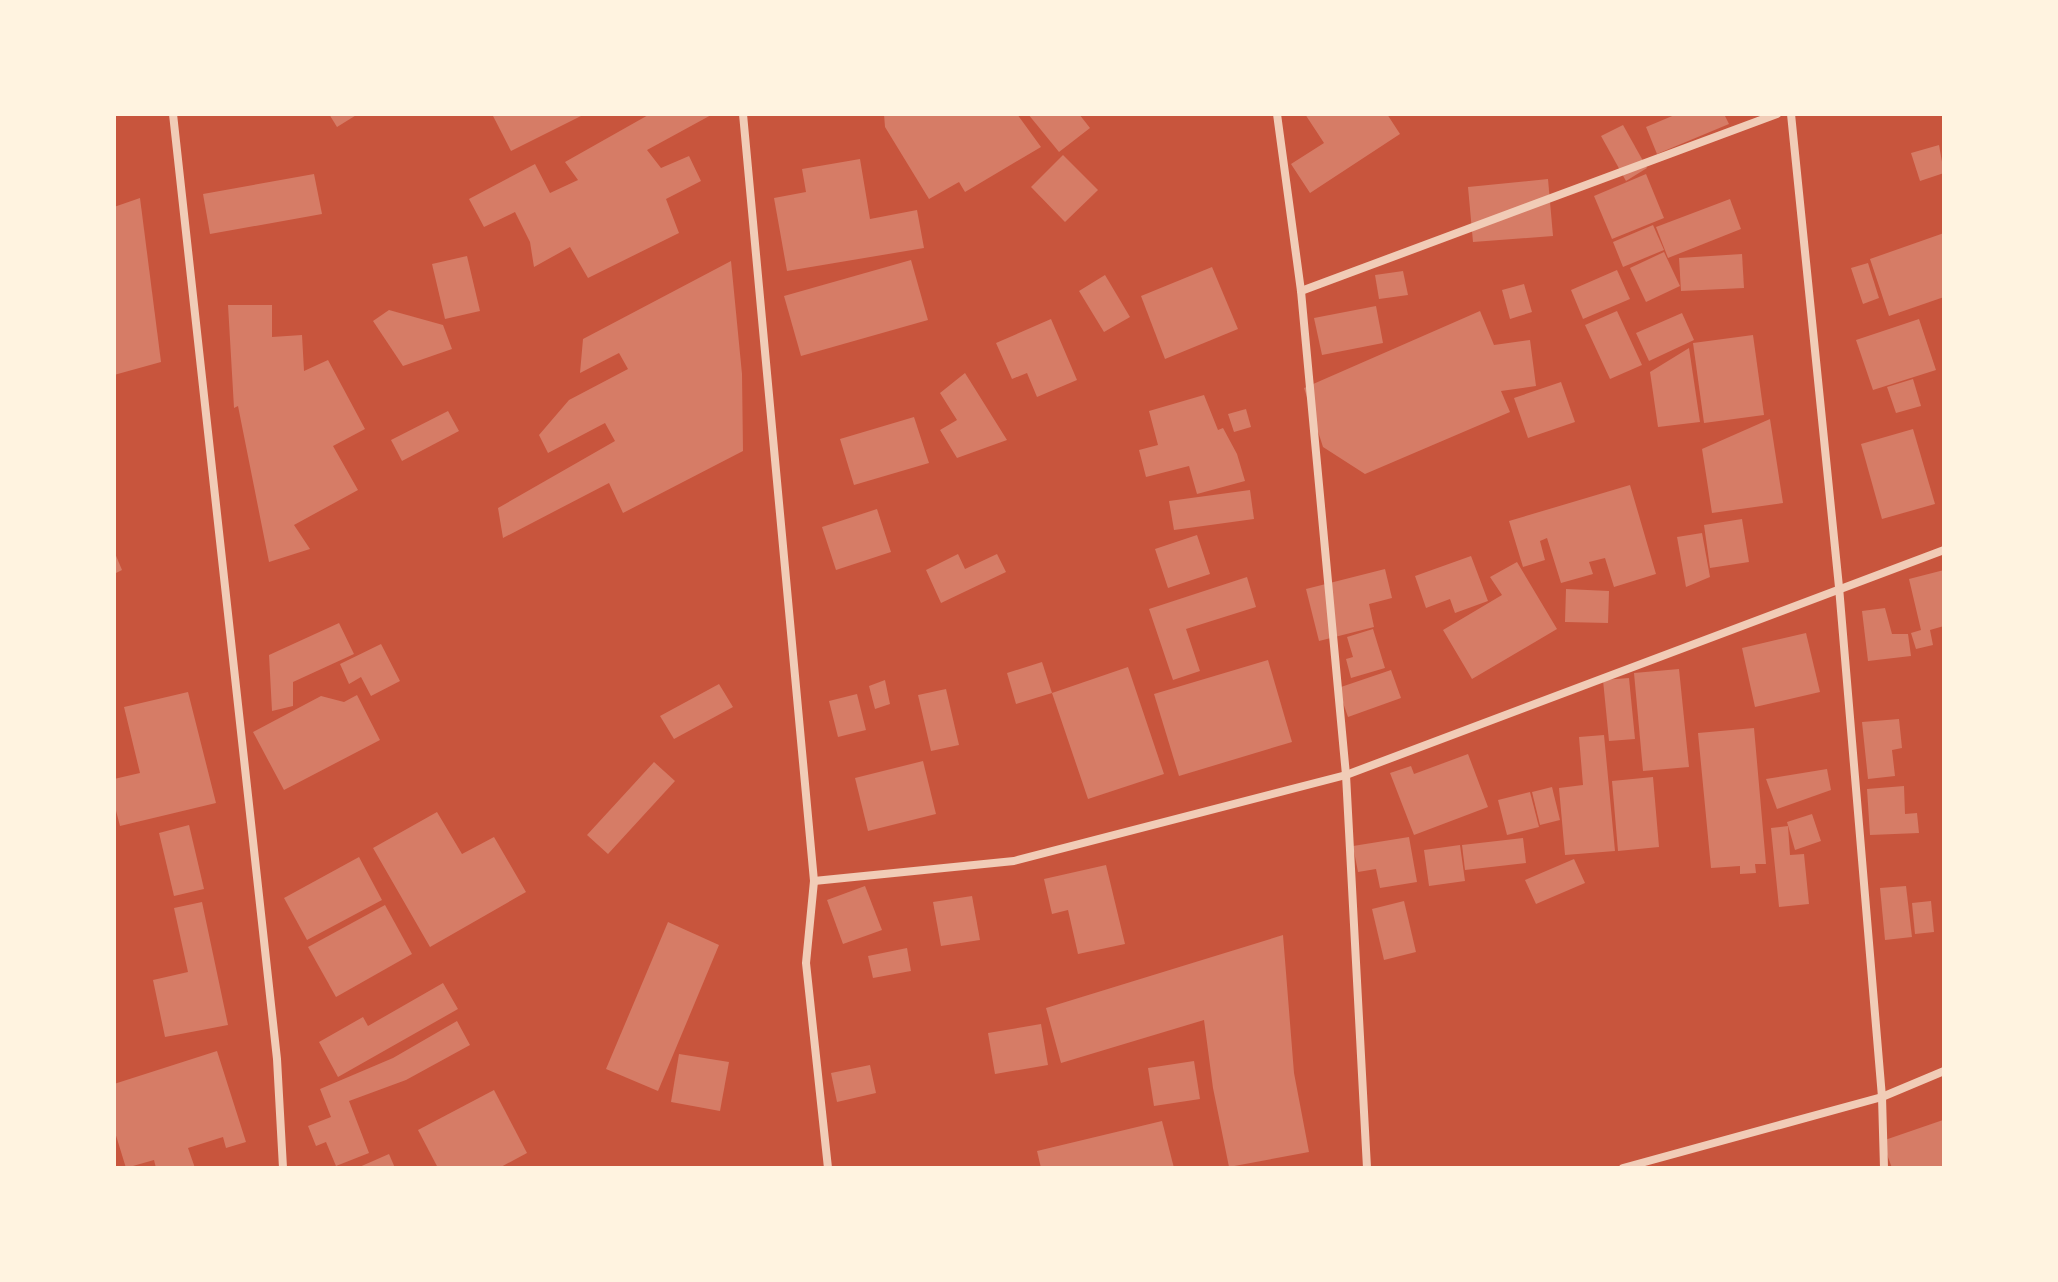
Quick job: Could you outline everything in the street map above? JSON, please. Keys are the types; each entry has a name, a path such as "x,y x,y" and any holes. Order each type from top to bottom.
{"street":[{"path":"173,114 275,1043 283,1168"},
{"path":"743,114 814,881 806,963 828,1168"},
{"path":"1277,114 1301,291 1346,775 1367,1168"},
{"path":"1301,291 1777,114"},
{"path":"1791,114 1839,587 1882,1097 1884,1168"},
{"path":"814,881 1014,861 1346,775 1944,550"},
{"path":"1623,1168 1882,1097 1944,1071"}],"building":[{"path":"329,114 358,114 337,127"},
{"path":"492,114 585,114 511,151"},
{"path":"650,114 713,114 647,150 661,168 689,156 701,181 666,199 679,233 588,278 570,247 534,267 530,242 515,212 484,227 469,199 535,164 550,193 578,180 565,162"},
{"path":"884,114 1017,114 1041,147 965,192 959,182 929,199 885,127"},
{"path":"1028,114 1079,114 1090,128 1059,152"},
{"path":"1305,114 1387,114 1400,134 1310,193 1291,164 1324,143"},
{"path":"1677,114 1724,114 1729,124 1657,154 1646,127"},
{"path":"1623,125 1647,168 1626,181 1601,136"},
{"path":"1939,145 1944,173 1920,181 1911,153"},
{"path":"1063,155 1098,190 1065,222 1031,187"},
{"path":"860,159 870,219 917,210 924,248 787,271 774,198 806,192 802,169"},
{"path":"314,174 322,214 210,234 203,194"},
{"path":"1646,174 1664,218 1612,239 1594,196"},
{"path":"1548,179 1553,236 1473,242 1468,187"},
{"path":"140,198 161,362 114,375 114,207"},
{"path":"1730,199 1741,229 1668,258 1656,227"},
{"path":"1653,225 1664,250 1623,267 1613,242"},
{"path":"1944,233 1944,297 1889,316 1870,259"},
{"path":"1664,252 1680,286 1646,302 1630,268"},
{"path":"1742,254 1744,288 1681,291 1679,258"},
{"path":"467,256 480,311 445,319 432,264"},
{"path":"911,260 928,320 801,356 784,296"},
{"path":"731,261 742,374 743,451 623,513 609,483 503,538 498,508 615,441 605,423 548,453 539,435 569,400 628,369 619,353 580,373 583,339"},
{"path":"1868,263 1879,298 1863,304 1851,268"},
{"path":"1212,267 1238,329 1165,359 1141,296"},
{"path":"1617,270 1630,299 1583,319 1571,290"},
{"path":"1403,271 1408,295 1379,299 1375,275"},
{"path":"1105,275 1130,317 1104,332 1079,291"},
{"path":"1524,284 1532,312 1510,319 1502,290"},
{"path":"228,305 272,305 272,337 302,335 304,371 328,360 365,429 333,446 358,490 294,525 310,549 269,562 238,406 234,408"},
{"path":"1376,306 1383,343 1322,355 1314,318"},
{"path":"389,310 443,325 452,349 403,366 373,321"},
{"path":"1480,311 1494,345 1530,340 1536,386 1501,391 1510,412 1365,474 1323,447 1304,388"},
{"path":"1617,311 1642,365 1610,379 1585,325"},
{"path":"1682,313 1694,340 1649,361 1636,333"},
{"path":"1051,319 1077,380 1037,397 1027,373 1012,379 996,343"},
{"path":"1919,319 1936,370 1873,390 1856,340"},
{"path":"1753,335 1764,415 1704,423 1693,343"},
{"path":"1689,348 1700,422 1658,427 1650,372"},
{"path":"965,373 1007,440 957,458 940,430 957,420 940,393"},
{"path":"1913,379 1921,406 1896,413 1887,387"},
{"path":"1561,382 1575,422 1528,438 1514,398"},
{"path":"1204,395 1218,430 1223,428 1237,454 1245,481 1197,494 1189,466 1146,477 1139,450 1158,445 1149,411"},
{"path":"1246,409 1251,427 1234,432 1228,414"},
{"path":"448,411 459,431 402,461 391,440"},
{"path":"914,417 929,463 854,485 840,439"},
{"path":"1770,419 1783,503 1712,513 1702,449"},
{"path":"1913,429 1935,504 1882,519 1861,444"},
{"path":"1630,485 1656,574 1614,587 1605,558 1589,562 1593,574 1561,583 1547,538 1540,541 1545,560 1523,567 1509,521"},
{"path":"1250,490 1254,519 1174,530 1169,501"},
{"path":"877,509 891,552 836,570 822,527"},
{"path":"1742,519 1749,562 1710,568 1704,525"},
{"path":"1702,533 1710,577 1686,587 1677,537"},
{"path":"1197,535 1210,574 1168,588 1155,549"},
{"path":"114,551 122,570 114,574"},
{"path":"958,554 965,569 997,554 1006,572 941,603 926,570"},
{"path":"1471,556 1488,601 1455,613 1450,599 1426,608 1415,576"},
{"path":"1517,562 1557,629 1472,679 1443,630 1502,595 1490,577"},
{"path":"1385,569 1392,598 1369,604 1374,627 1319,641 1306,589"},
{"path":"1944,570 1944,626 1930,630 1933,645 1916,649 1911,633 1921,630 1909,579"},
{"path":"1247,577 1256,607 1186,629 1200,671 1173,680 1149,609"},
{"path":"1566,589 1609,591 1608,623 1565,622"},
{"path":"1885,608 1892,634 1908,634 1911,656 1868,661 1862,611"},
{"path":"339,623 354,654 293,682 293,706 272,711 269,655"},
{"path":"1373,629 1385,668 1351,678 1346,659 1353,657 1347,637"},
{"path":"1806,633 1820,692 1755,707 1742,648"},
{"path":"381,644 400,681 371,696 361,677 349,684 340,664"},
{"path":"1268,660 1292,742 1179,776 1154,694"},
{"path":"1042,662 1052,693 1016,704 1007,673"},
{"path":"1128,667 1164,774 1088,799 1052,693"},
{"path":"1679,669 1689,767 1643,771 1634,673"},
{"path":"1391,670 1401,698 1348,717 1338,688"},
{"path":"1629,678 1635,739 1609,741 1603,680"},
{"path":"885,680 890,704 875,709 869,686"},
{"path":"719,684 733,707 674,739 660,716"},
{"path":"946,689 959,745 931,751 918,695"},
{"path":"188,692 216,803 120,826 114,803 114,779 140,773 124,707"},
{"path":"857,694 866,730 838,737 829,701"},
{"path":"357,695 380,740 284,790 253,732 321,696 344,702"},
{"path":"1899,719 1902,748 1892,750 1895,776 1868,779 1862,722"},
{"path":"1754,728 1766,864 1755,864 1756,873 1740,874 1740,866 1711,868 1698,733"},
{"path":"1604,735 1615,851 1565,855 1559,788 1583,785 1579,737"},
{"path":"1468,754 1488,807 1414,835 1390,773 1411,766 1414,774"},
{"path":"923,761 936,814 868,831 855,778"},
{"path":"654,762 675,781 608,854 587,835"},
{"path":"1827,769 1831,790 1777,809 1766,779"},
{"path":"1653,777 1659,847 1618,851 1612,781"},
{"path":"1904,786 1905,814 1917,813 1919,833 1870,835 1867,789"},
{"path":"1552,787 1560,820 1540,825 1532,792"},
{"path":"1530,792 1539,827 1507,835 1498,800"},
{"path":"437,812 462,854 494,837 526,892 430,947 373,848"},
{"path":"1812,814 1821,841 1795,850 1787,822"},
{"path":"189,825 204,889 174,896 159,833"},
{"path":"1788,826 1790,855 1804,854 1809,904 1779,907 1771,828"},
{"path":"1409,837 1417,882 1380,888 1376,869 1358,872 1353,846"},
{"path":"1523,838 1526,863 1465,870 1462,845"},
{"path":"1460,845 1465,881 1429,886 1424,850"},
{"path":"359,857 382,900 307,940 284,898"},
{"path":"1574,859 1585,883 1536,904 1525,880"},
{"path":"1106,865 1125,944 1078,954 1068,910 1052,914 1044,879"},
{"path":"865,886 882,930 843,944 827,900"},
{"path":"1906,886 1912,937 1885,940 1880,888"},
{"path":"972,896 980,940 941,946 933,902"},
{"path":"1404,901 1416,952 1384,960 1372,909"},
{"path":"1931,901 1934,932 1915,934 1912,903"},
{"path":"202,902 228,1025 165,1037 153,980 188,972 174,908"},
{"path":"385,905 412,954 336,997 308,947"},
{"path":"668,922 719,945 658,1091 606,1069"},
{"path":"1283,935 1294,1073 1309,1152 1229,1167 1213,1088 1204,1020 1061,1063 1046,1008"},
{"path":"907,948 911,971 873,978 868,956"},
{"path":"443,983 458,1009 338,1077 319,1042 363,1017 368,1026"},
{"path":"457,1021 470,1045 406,1080 349,1101 369,1153 336,1166 326,1142 316,1146 308,1126 331,1117 320,1089 393,1058"},
{"path":"1041,1024 1048,1065 995,1074 988,1033"},
{"path":"217,1051 246,1142 226,1148 223,1137 188,1148 195,1168 156,1168 154,1160 126,1168 114,1129 114,1084"},
{"path":"679,1054 729,1062 720,1111 671,1102"},
{"path":"1194,1061 1200,1099 1154,1106 1148,1068"},
{"path":"870,1065 876,1093 837,1102 831,1073"},
{"path":"494,1090 527,1153 499,1168 438,1168 418,1130"},
{"path":"1943,1120 1944,1168 1892,1168 1882,1141"},
{"path":"1162,1121 1174,1168 1041,1168 1037,1151"},
{"path":"389,1154 395,1168 357,1168"}]}
